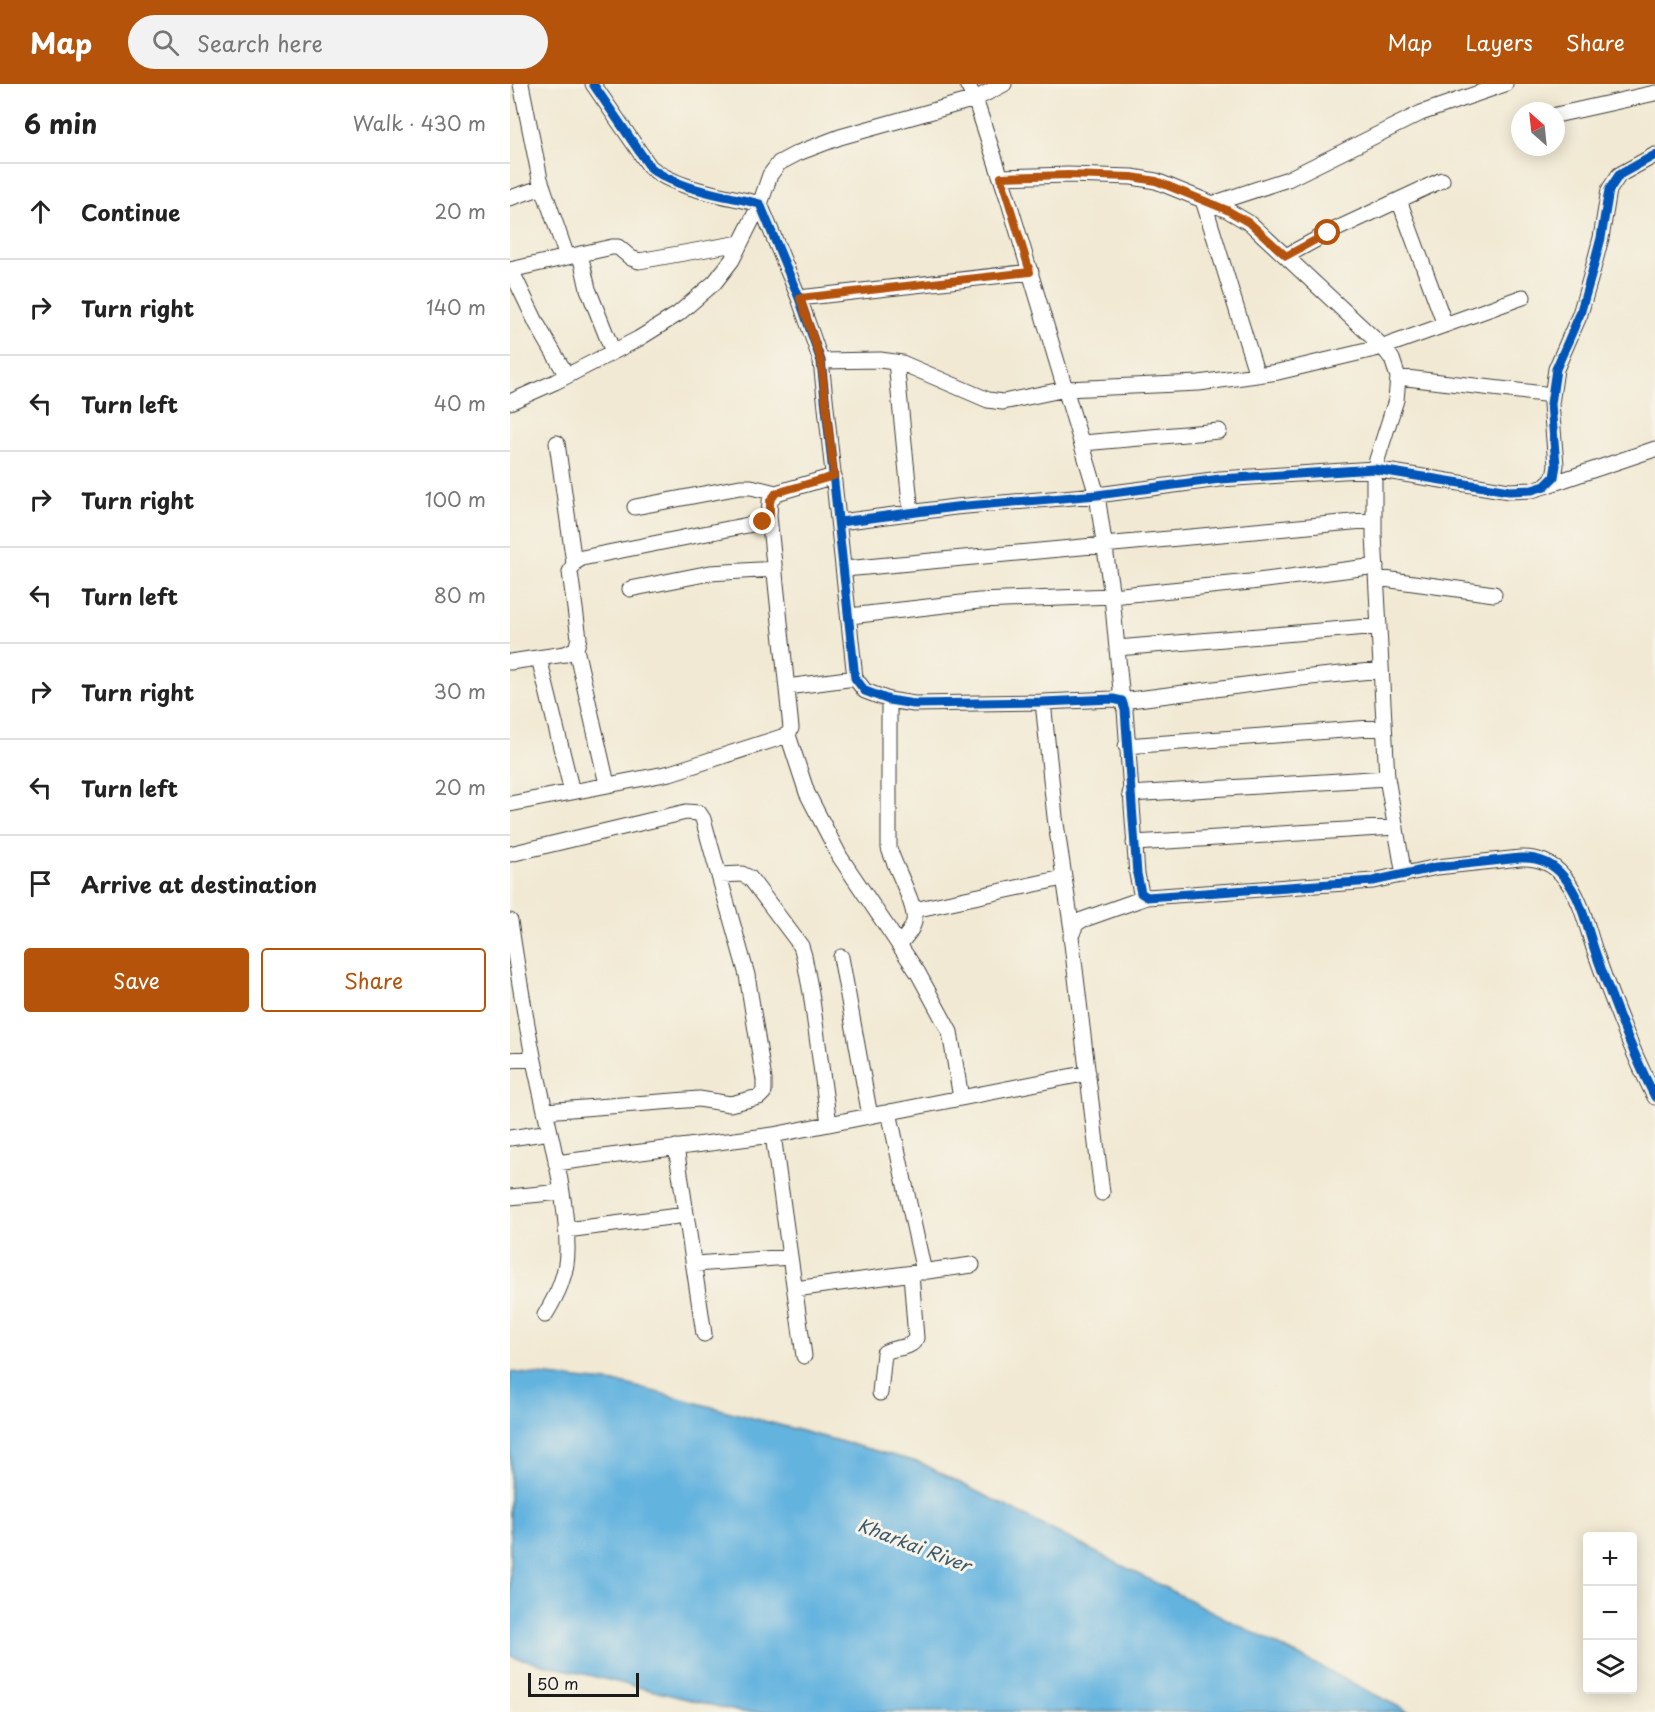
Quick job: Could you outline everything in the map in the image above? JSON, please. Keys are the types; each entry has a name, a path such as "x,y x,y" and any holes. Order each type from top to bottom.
{"street":[{"path":"520,84 543,187 613,352"},
{"path":"593,84 650,167 660,175 675,183 760,204"},
{"path":"967,84 975,99 1001,177 1098,495 1112,596 1122,701 1125,710 1137,874 1141,893 1147,897"},
{"path":"510,402 567,376 638,339 678,314 715,282 732,260 760,204 770,175 779,163 840,137 975,99 1004,84"},
{"path":"1207,202 1288,179 1421,113 1506,84"},
{"path":"1565,112 1655,93"},
{"path":"1545,486 1554,477 1556,465 1552,395 1556,369 1580,314 1601,238 1609,190 1619,175 1655,155"},
{"path":"1001,177 1068,175 1132,177 1156,181 1227,210 1251,224 1383,347 1392,359 1398,377 1396,400 1374,469 1374,520 1387,778 1404,875"},
{"path":"1286,256 1328,233 1442,180"},
{"path":"510,198 543,187"},
{"path":"1399,200 1445,325"},
{"path":"1207,202 1257,375"},
{"path":"760,204 800,298 821,361 855,678 865,691 888,700 914,704 1113,699 1122,701 1381,670"},
{"path":"567,376 537,324 511,270 618,247 631,258 639,261 740,243"},
{"path":"800,298 1030,272"},
{"path":"821,361 880,360 914,366 995,402 1066,389 1200,383 1278,372 1383,347 1522,297"},
{"path":"896,362 911,513"},
{"path":"1398,377 1552,395"},
{"path":"1083,443 1219,431"},
{"path":"557,443 573,563 570,572 579,638 576,649 607,784"},
{"path":"840,522 1098,495 1220,479 1374,469 1509,491 1533,490 1655,449"},
{"path":"635,507 740,487 751,487 776,493 834,476"},
{"path":"776,493 770,501 770,516 791,728 788,735 807,793 817,815 840,857 918,973 950,1032 961,1098"},
{"path":"573,563 582,558 755,524 763,522 770,516"},
{"path":"844,569 1105,543 1374,520"},
{"path":"630,589 710,573 775,569"},
{"path":"850,616 979,601 1112,596 1376,572 1494,594"},
{"path":"1117,648 1379,626"},
{"path":"510,662 565,654 576,649"},
{"path":"539,658 572,792"},
{"path":"787,687 855,678"},
{"path":"888,700 889,848 914,910 915,921 899,945"},
{"path":"1043,702 1102,1193"},
{"path":"1126,746 1384,727"},
{"path":"510,804 670,773 788,735"},
{"path":"1130,794 1387,778"},
{"path":"510,854 694,811 699,813 703,819 720,874 747,975 764,1080 764,1092 759,1097 730,1104 699,1099 545,1111"},
{"path":"1134,843 1396,827"},
{"path":"1072,930 1076,924 1089,917 1147,897 1373,881 1437,867 1531,858 1554,867 1564,877 1580,903 1594,950 1624,1028 1655,1097"},
{"path":"720,874 742,873 750,878 801,946 811,993 829,1124"},
{"path":"914,910 1063,878"},
{"path":"510,921 514,977 550,1132 566,1230 565,1271 558,1294 545,1315"},
{"path":"842,957 870,1116"},
{"path":"510,1060 533,1058"},
{"path":"556,1162 773,1135 1088,1073"},
{"path":"880,1393 884,1353 890,1349 910,1345 916,1338 917,1273 889,1112"},
{"path":"510,1138 550,1132"},
{"path":"773,1135 804,1356"},
{"path":"676,1147 704,1334"},
{"path":"510,1197 561,1192"},
{"path":"566,1230 686,1215"},
{"path":"695,1264 790,1257"},
{"path":"795,1289 972,1265"}],"water":[{"name":"Kharkai River","path":"510,1372 626,1384 921,1463 1409,1712 740,1712 510,1656"}],"cycle path":[{"path":"593,84 650,167 661,175 688,186 760,204 799,298 821,361 855,678 865,691 889,700 914,704 1113,699 1122,701 1125,710 1137,874 1141,893 1147,897 1373,881 1437,867 1520,858 1538,860 1550,865 1560,872 1576,895 1617,1011 1655,1097"},
{"path":"840,522 955,507 1097,495 1220,479 1374,469 1509,491 1532,490 1545,486 1554,477 1556,465 1551,404 1556,369 1580,314 1601,238 1609,190 1619,175 1655,155"}],"route":[{"path":"763,522 770,516 770,501 776,493 834,476 821,361 800,298 1030,272 1001,177 1068,175 1132,177 1156,181 1227,210 1251,224 1286,256 1328,233"}]}
